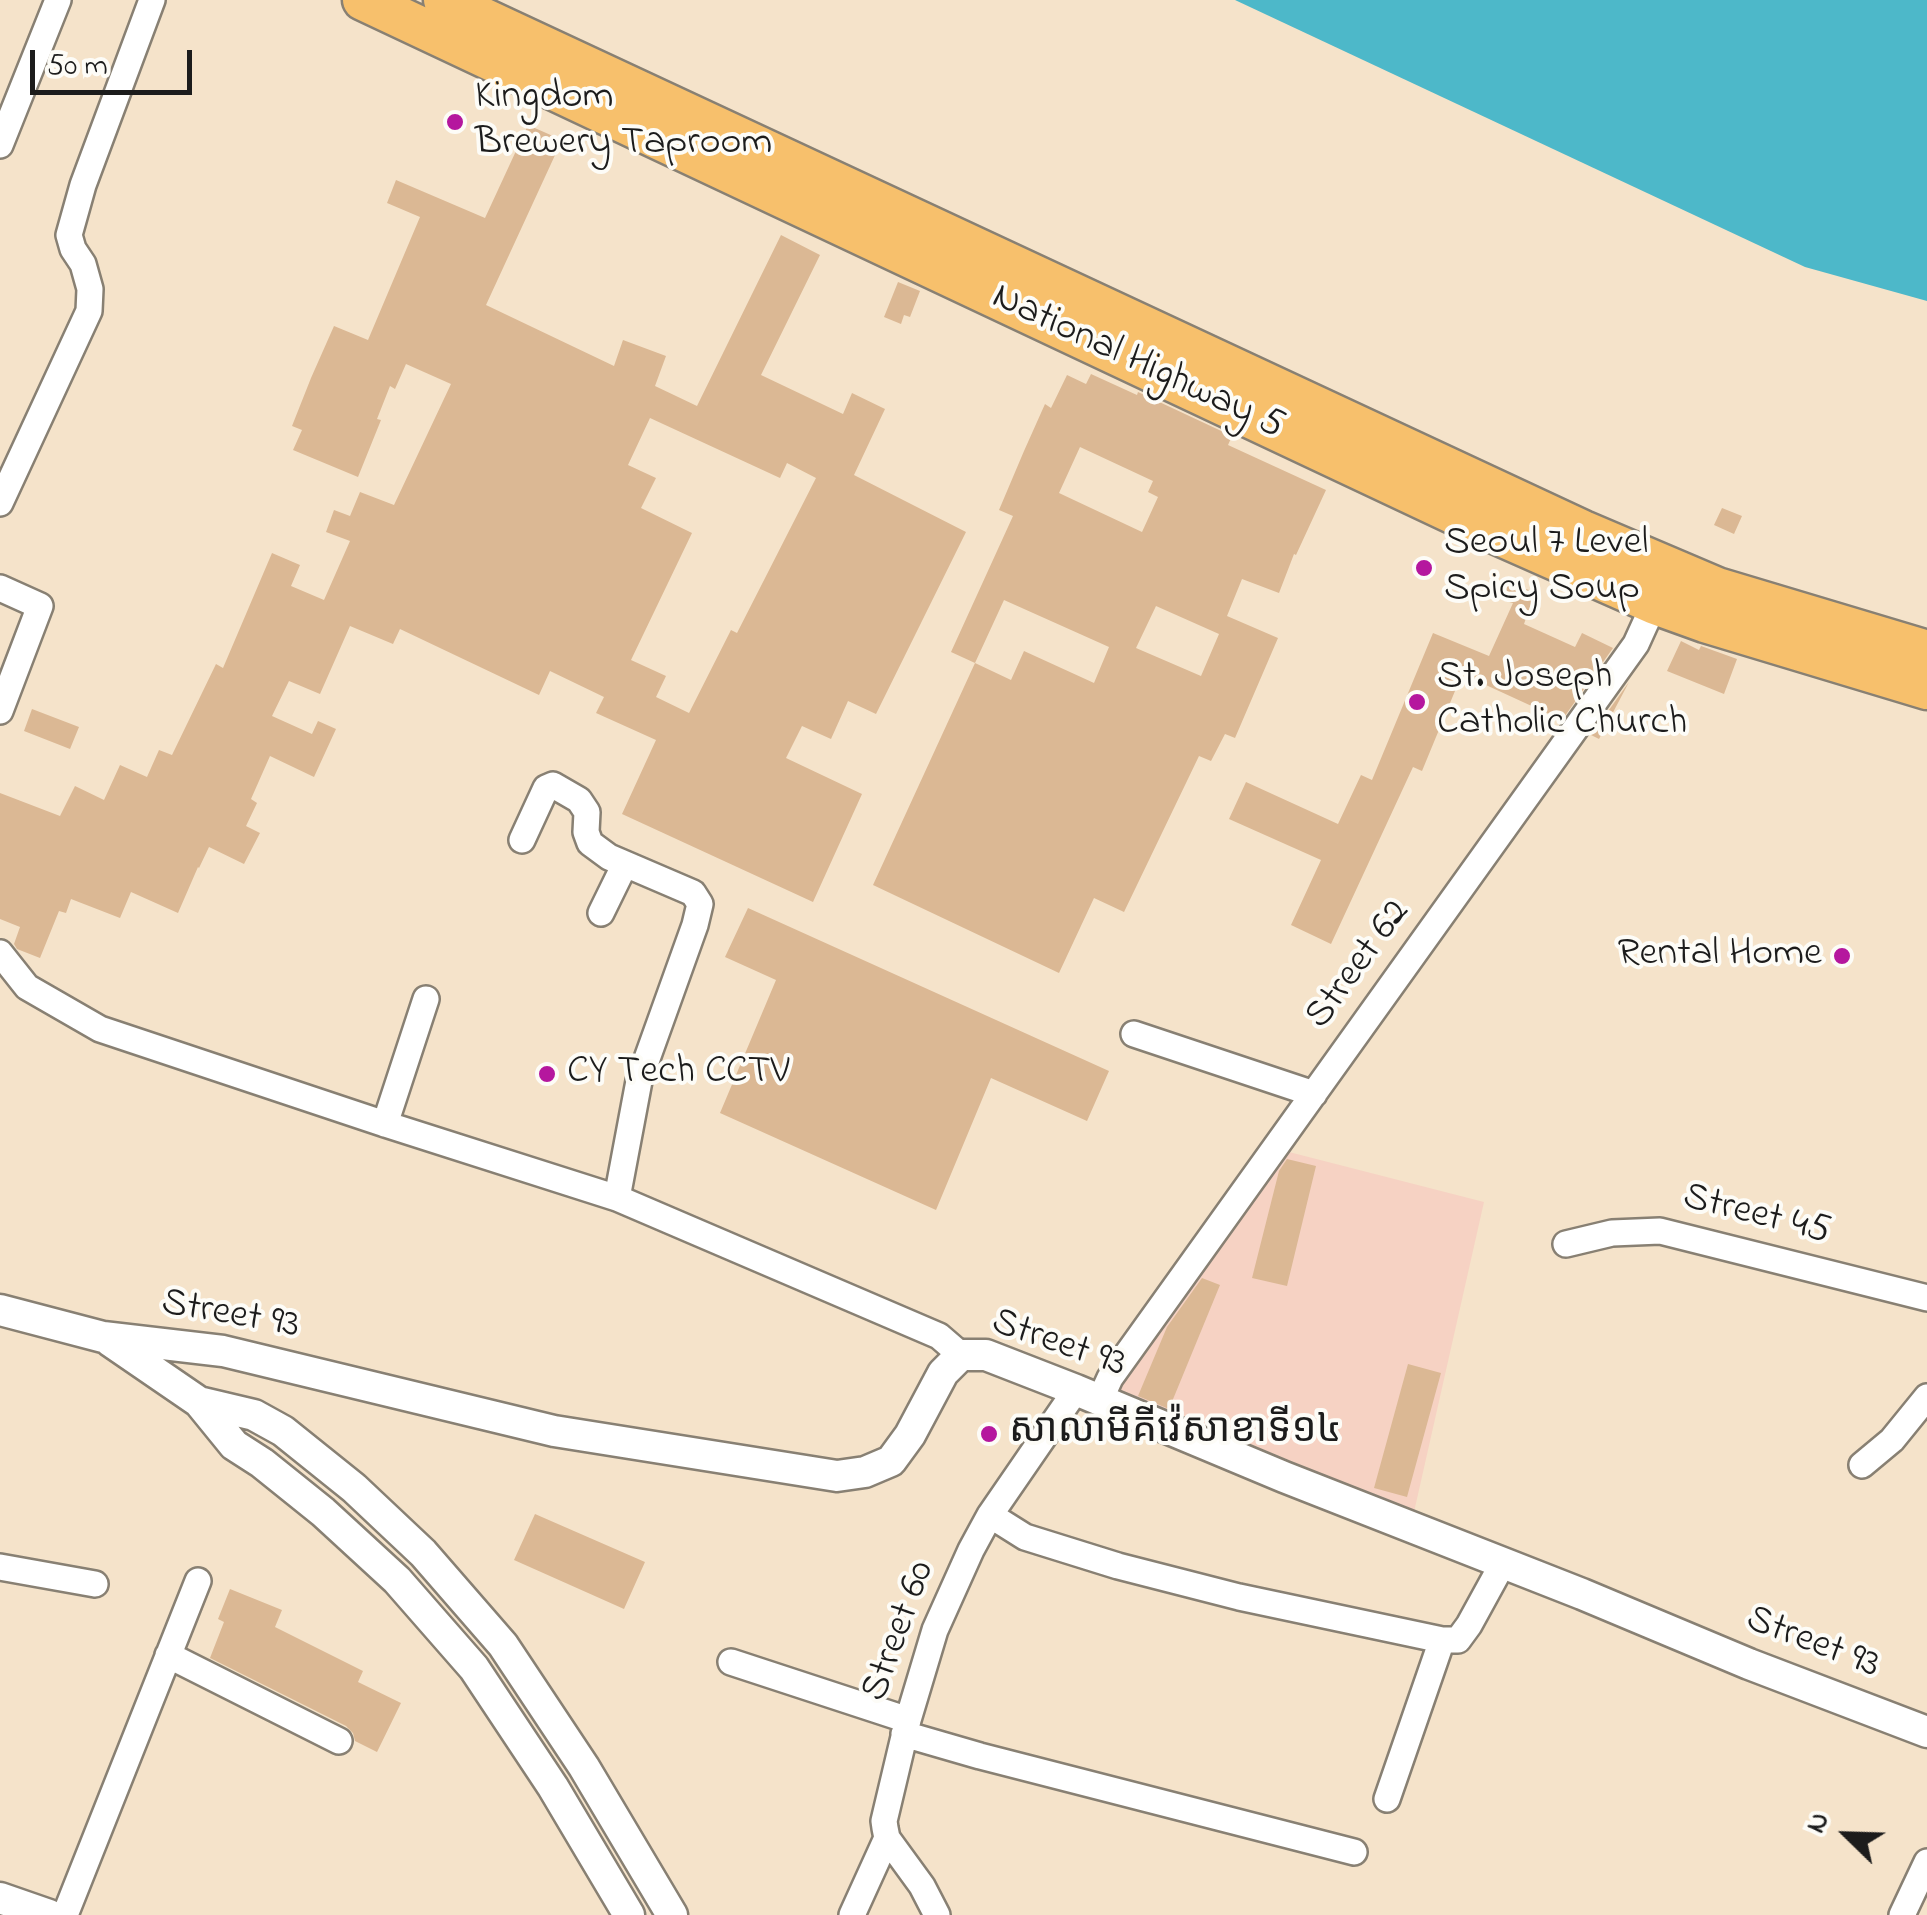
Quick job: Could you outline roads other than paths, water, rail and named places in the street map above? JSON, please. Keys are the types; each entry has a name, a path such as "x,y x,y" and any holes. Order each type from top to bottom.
{"highway":[{"name":"National Highway 5","path":"363,0 1499,535 1662,586 1757,601 1927,651"},
{"name":"National Highway 5","path":"444,0 1523,504 1662,586 1705,622 1927,689"}],"street":[{"path":"0,145 58,0"},
{"path":"0,503 89,311 90,289 84,264 73,249 70,235 82,184 152,0"},
{"name":"Street 62","path":"1088,1395 1110,1378 1636,644 1662,586"},
{"path":"0,588 40,606 0,711"},
{"path":"522,840 546,788 553,785 579,800 586,812 590,843 609,857 692,893 700,904 639,1082 617,1198"},
{"path":"601,913 625,864"},
{"path":"0,953 26,987 100,1029 617,1198 915,1324 939,1336 962,1356"},
{"path":"385,1124 426,999"},
{"path":"1134,1034 1314,1094"},
{"name":"Street 45","path":"1566,1244 1612,1233 1660,1231 1927,1298"},
{"name":"Street 93","path":"0,1310 103,1337 224,1351 554,1431 837,1476 864,1472 891,1461 944,1373 962,1356 986,1356 1927,1732"},
{"path":"103,1337 199,1402 234,1444 323,1512 397,1580 474,1668 552,1787 628,1915"},
{"path":"199,1402 204,1372 213,1358 224,1351"},
{"name":"Street 60","path":"852,1915 886,1838 884,1821 906,1727 935,1630 971,1550 990,1515 1088,1395"},
{"path":"1862,1465 1892,1440 1927,1397"},
{"path":"199,1402 254,1415 283,1432 354,1488 423,1553 503,1645 584,1767 672,1915"},
{"path":"990,1515 1026,1537 1118,1566 1239,1598 1442,1640 1458,1640 1503,1563"},
{"path":"0,1568 95,1584"},
{"path":"65,1915 198,1581"},
{"path":"1387,1799 1442,1640"},
{"path":"168,1656 339,1742"},
{"path":"731,1662 980,1756 1354,1852"},
{"path":"886,1838 922,1886 936,1915"},
{"path":"1902,1915 1927,1862"},
{"path":"0,1898 49,1915"}],"water":[{"path":"1235,0 1927,0 1927,301 1805,267"}],"place":[{"name":"Kingdom Brewery Taproom","path":"455,122"},
{"name":"Seoul 7 Level Spicy Soup","path":"1424,568"},
{"name":"St. Joseph Catholic Church","path":"1417,702"},
{"name":"Rental Home","path":"1842,956"},
{"name":"CY Tech CCTV","path":"547,1074"},
{"name":"សាលាមីគីវ៉េសាខាទី១៤","path":"989,1434"}]}
